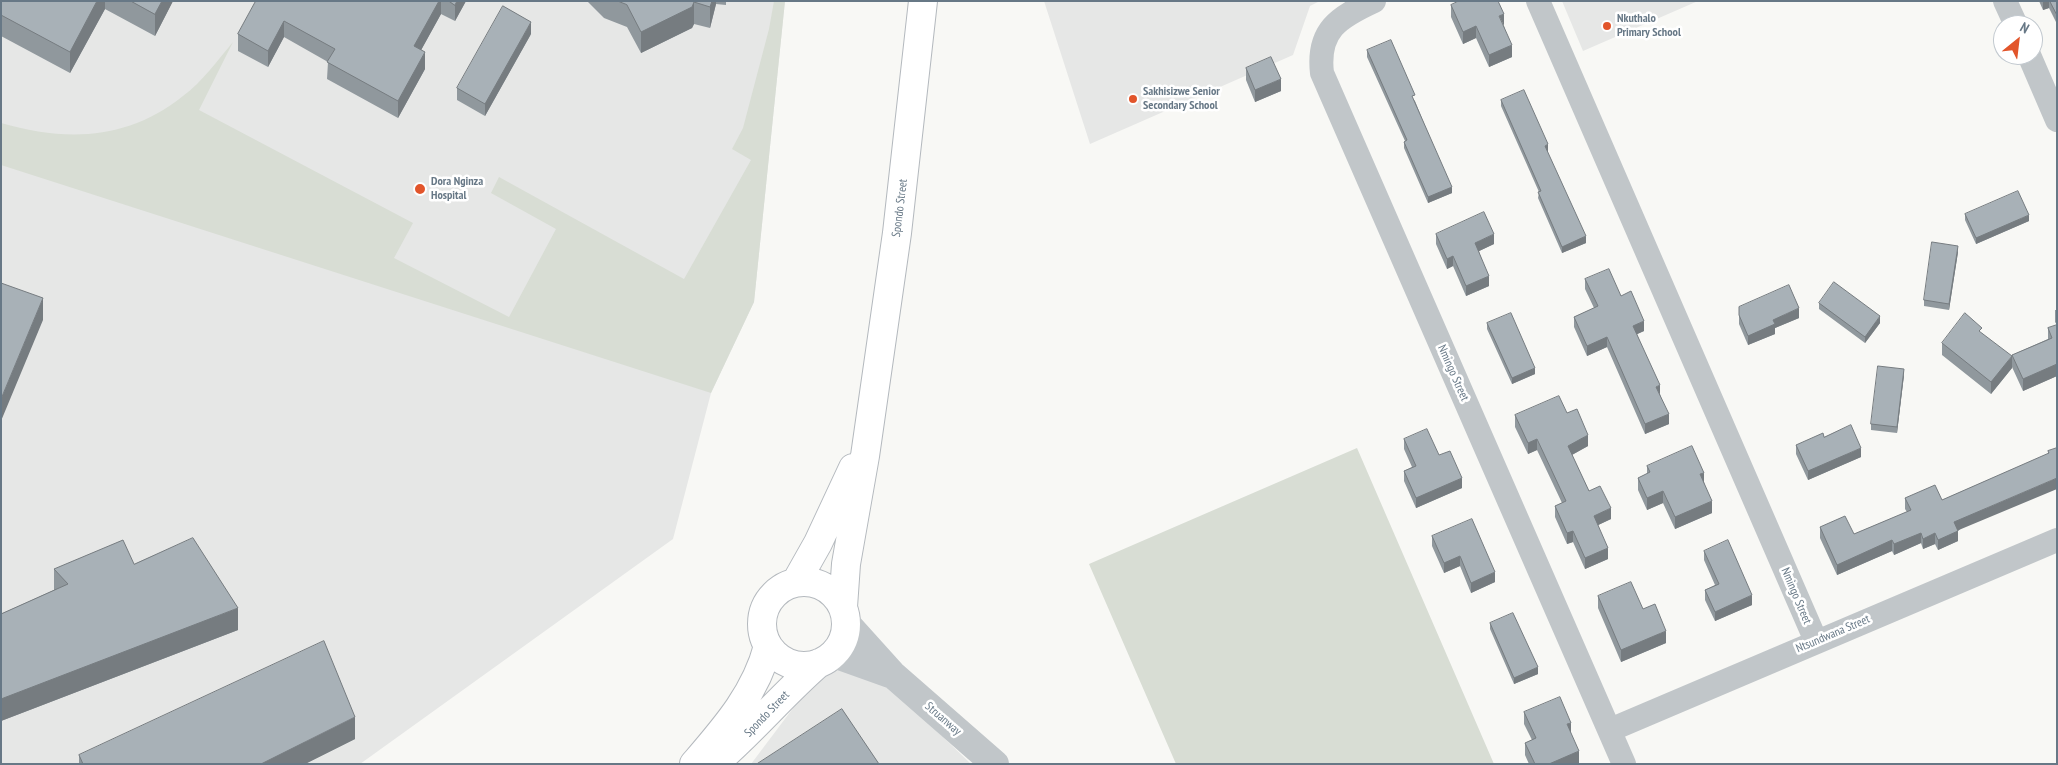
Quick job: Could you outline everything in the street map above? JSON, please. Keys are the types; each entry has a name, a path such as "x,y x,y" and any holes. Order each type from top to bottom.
{"main road":[{"name":"Spondo Street","path":"844,615 846,564 898,233 923,1"},
{"name":"Spondo Street","path":"796,582 818,543 850,475 871,414"},
{"path":"796,582 810,582 824,586 835,595 844,615 843,640 826,659 802,666 786,662 776,656 763,636 761,624 765,607 775,593 784,586 796,582"},
{"name":"Spondo Street","path":"694,764 730,722 750,694 763,668 768,646"},
{"name":"Spondo Street","path":"714,764 749,732 800,680 826,659"}],"street":[{"name":"Nmingo Street","path":"1374,1 1348,13 1331,28 1323,43 1320,56 1322,73 1624,764"},
{"name":"Nmingo Street","path":"1538,1 1816,641"},
{"path":"2006,1 2012,15"},
{"path":"2033,65 2057,120"},
{"name":"Ntsundwana Street","path":"1610,730 2057,540"},
{"name":"Struanway","path":"844,615 892,674 995,764"},
{"name":"Struanway","path":"826,659 892,674"}],"shaded area":[{"path":"1,1 785,1 754,302 711,393 673,539 360,764 1,764"},
{"path":"774,1 785,1 754,302 711,393 1,165 1,123 50,133 96,133 119,129 162,111 183,96 210,70 233,42 199,110 413,223 394,258 509,317 556,229 491,193 499,177 684,279 751,160 732,149 743,128 769,29"},
{"name":"Sakhisizwe Senior Secondary School","path":"1044,1 1320,1 1310,6 1293,55 1090,144"},
{"name":"Nkuthalo Primary School","path":"1562,1 1698,1 1583,51"},
{"path":"1357,448 1494,764 1176,764 1089,564"},
{"path":"830,659 885,681 971,764 751,764"}],"building":[{"path":"1,1 97,1 70,52 1,15"},
{"path":"131,1 162,1 155,14"},
{"path":"256,1 439,1 414,46 425,52 398,101 327,62 335,49 284,21 268,51 238,34"},
{"path":"449,1 457,1 455,5"},
{"path":"618,1 712,1 710,7 694,2 692,7 641,32 627,5"},
{"path":"1459,1 1498,1 1504,14 1499,16 1512,45 1489,55 1476,26 1463,32 1451,5"},
{"path":"2050,1 2057,1 2057,15"},
{"path":"503,6 531,22 485,104 457,88"},
{"path":"1391,40 1415,95 1412,96 1452,187 1428,197 1404,142 1407,140 1367,50"},
{"path":"1271,57 1281,79 1255,90 1246,68"},
{"path":"1524,90 1548,144 1545,146 1586,236 1562,247 1538,192 1541,191 1501,100"},
{"path":"2018,191 2029,215 1976,238 1965,214"},
{"path":"1484,212 1494,234 1475,243 1489,276 1466,286 1453,256 1447,259 1436,234"},
{"path":"1932,242 1958,246 1949,304 1924,300"},
{"path":"1609,269 1621,296 1631,291 1644,321 1633,326 1660,385 1656,387 1669,414 1645,424 1607,337 1587,346 1574,317 1598,306 1585,279"},
{"path":"1834,282 1880,316 1865,337 1819,303"},
{"path":"1,283 43,298 1,399"},
{"path":"1789,285 1799,308 1773,320 1775,324 1748,336 1739,315 1739,307"},
{"path":"1511,313 1535,368 1512,378 1487,323"},
{"path":"1965,313 1982,328 1979,331 2012,356 1991,382 1942,343"},
{"path":"2057,325 2057,364 2023,379 2012,355 2052,338 2048,328"},
{"path":"1878,366 1904,369 1897,427 1871,424"},
{"path":"1559,396 1567,413 1577,409 1588,435 1568,446 1589,491 1600,486 1611,508 1594,516 1608,548 1585,558 1573,531 1567,533 1555,506 1566,501 1537,439 1528,443 1515,415"},
{"path":"1851,425 1861,448 1808,471 1796,445 1823,433 1824,437"},
{"path":"1427,429 1439,455 1450,451 1462,478 1416,498 1404,471 1416,466 1404,439"},
{"path":"1692,446 1704,473 1700,474 1712,501 1675,517 1663,491 1647,498 1638,478 1650,472 1647,466"},
{"path":"2057,448 2057,478 1954,522 1958,531 1938,540 1935,533 1923,539 1921,533 1894,544 1892,540 1837,565 1820,527 1845,516 1854,534 1911,510 1905,498 1935,485 1942,500"},
{"path":"1472,519 1495,572 1471,583 1460,556 1444,563 1432,536"},
{"path":"193,538 238,608 1,699 1,614 68,584 54,569 123,540 134,564"},
{"path":"1728,540 1752,595 1715,612 1705,590 1719,584 1704,551"},
{"path":"1631,582 1643,609 1655,604 1666,631 1621,650 1598,596"},
{"path":"1513,613 1538,667 1514,678 1490,623"},
{"path":"324,641 355,717 261,764 83,764 79,755"},
{"path":"1560,697 1571,723 1567,724 1579,751 1549,764 1535,764 1525,743 1536,738 1524,712"},
{"path":"842,709 879,764 757,764"}],"place":[{"name":"Nkuthalo Primary School","path":"1607,26"},
{"name":"Sakhisizwe Senior Secondary School","path":"1133,99"},
{"name":"Dora Nginza Hospital","path":"420,189"}]}
